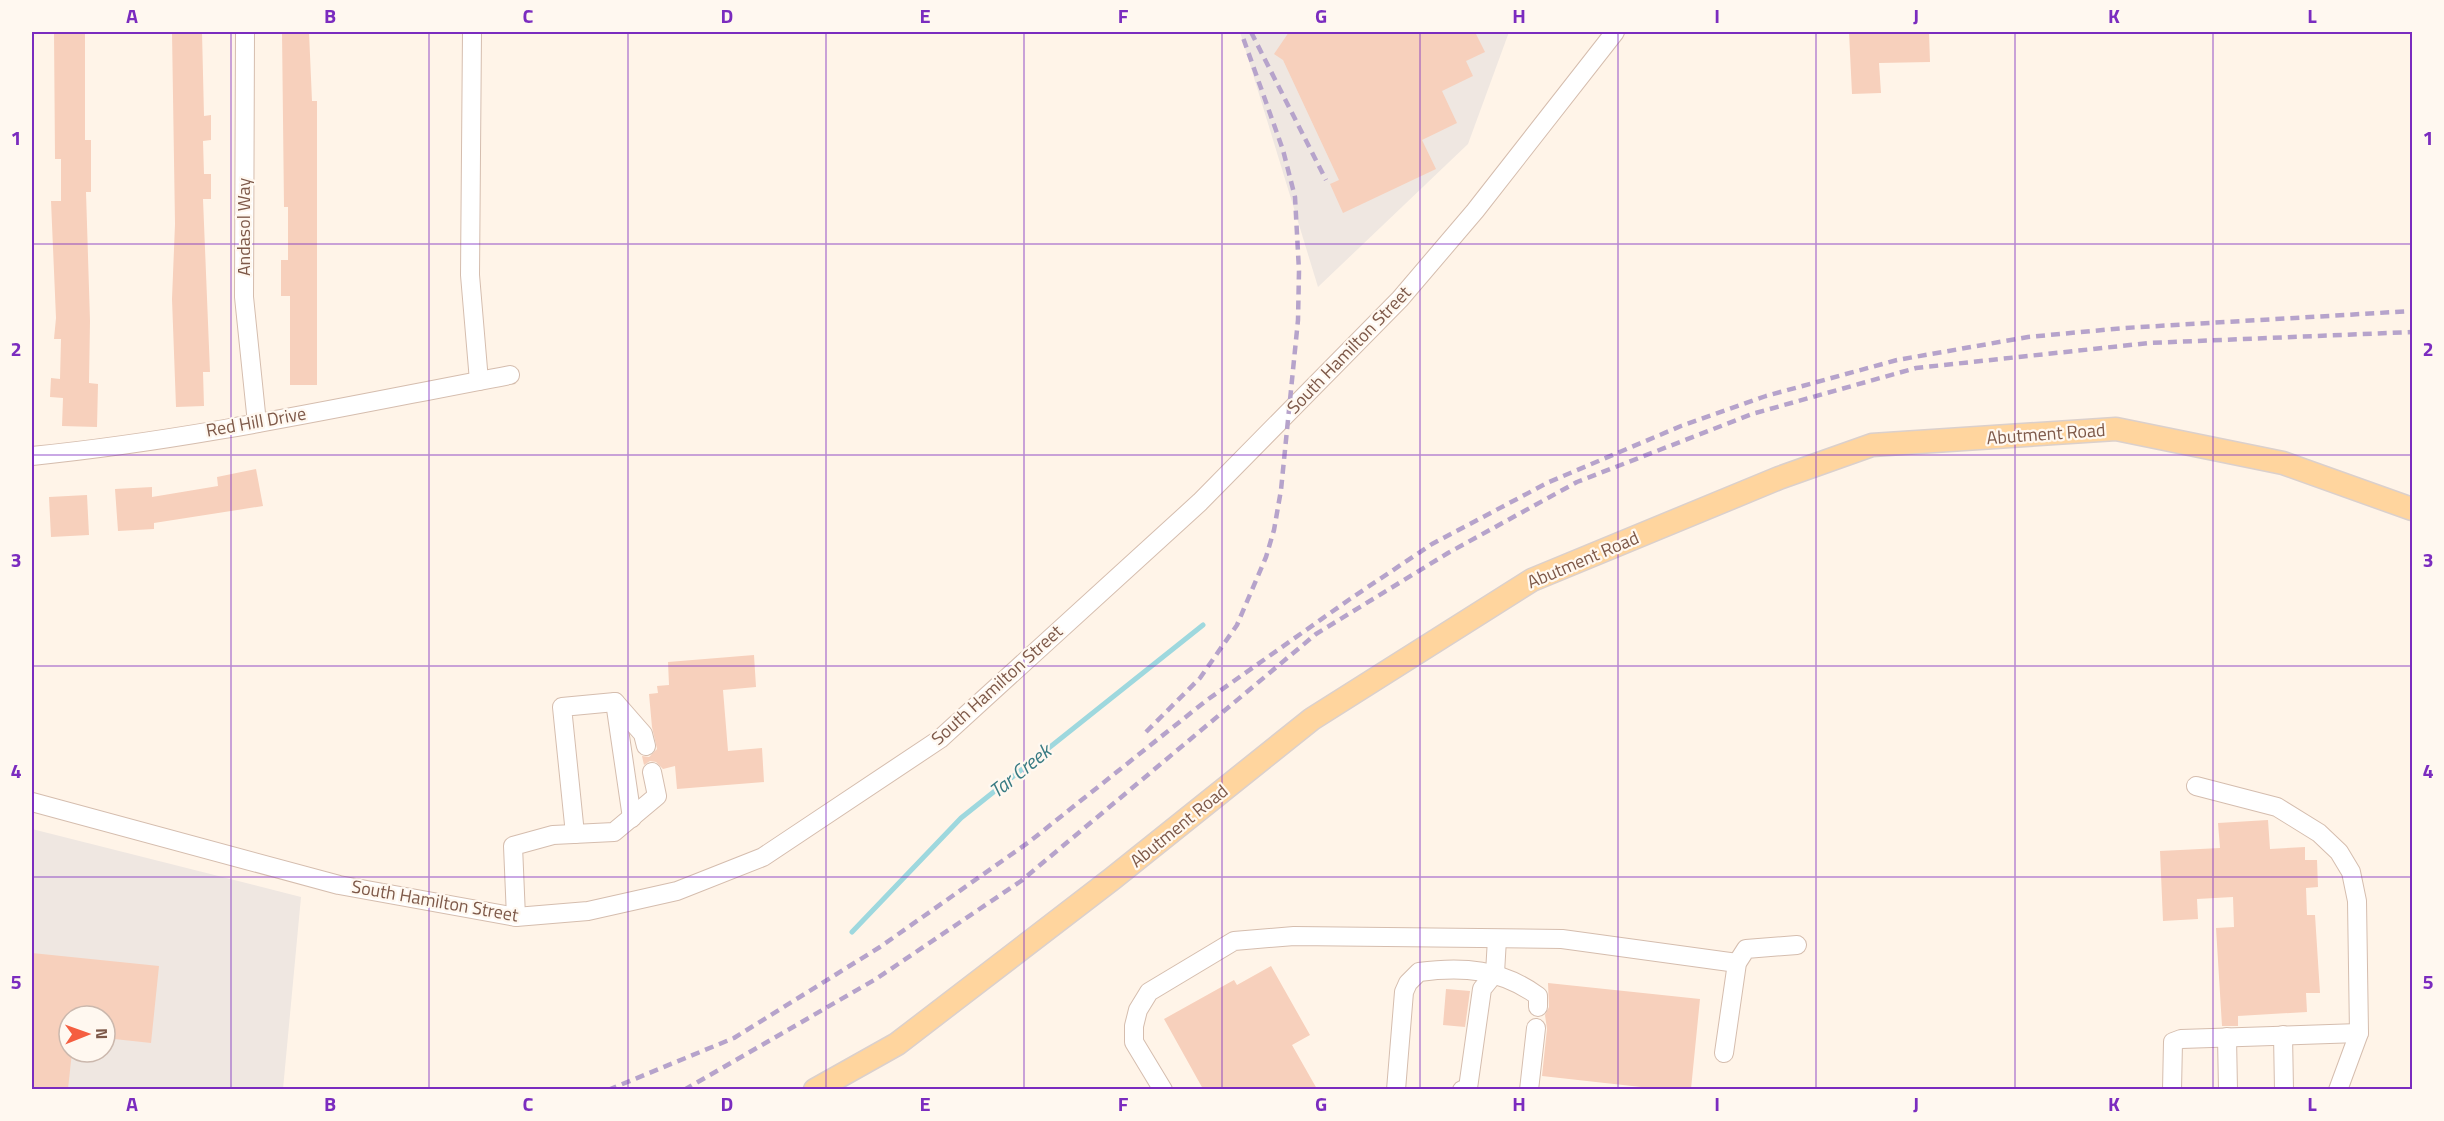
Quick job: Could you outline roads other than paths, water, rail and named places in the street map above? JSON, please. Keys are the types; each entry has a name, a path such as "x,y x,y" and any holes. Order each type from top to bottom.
{"main road":[{"name":"Abutment Road","path":"815,1089 897,1044 1112,879 1312,719 1532,580 1810,467 1872,445 2116,429 2283,463 2412,509"}],"street":[{"name":"Andasol Way","path":"245,32 244,297 257,423"},
{"path":"472,32 470,275 479,381"},
{"name":"South Hamilton Street","path":"32,802 339,885 516,917 588,911 677,891 763,856 940,739 1200,502 1400,299 1475,211 1615,32"},
{"name":"Red Hill Drive","path":"32,456 87,450 257,423 510,375"},
{"path":"575,834 562,707 615,702"},
{"path":"615,702 643,734 646,746"},
{"path":"615,702 632,818"},
{"path":"516,917 513,846 553,835 614,832 657,796 652,772"},
{"path":"2196,786 2277,807 2319,833 2338,852 2351,872 2357,901 2359,1033 2338,1089"},
{"path":"1163,1089 1134,1042 1134,1026 1138,1010 1149,992 1234,941 1294,936 1562,939 1737,963"},
{"path":"1466,1089 1482,989 1494,973 1497,939"},
{"path":"1724,1053 1737,963 1746,948 1797,945"},
{"path":"1396,1089 1404,992 1419,972 1473,969 1494,973 1538,996 1538,1007"},
{"path":"1529,1089 1536,1028"},
{"path":"2172,1089 2173,1042 2181,1039 2359,1033"},
{"path":"2283,1035 2284,1089"},
{"path":"2227,1037 2228,1089"}],"waterway":[{"name":"Tar Creek","path":"852,932 961,818 1203,625"}],"railway":[{"path":"1146,732 1200,678 1237,625 1266,557 1274,530 1281,490 1298,320 1299,271 1295,197 1283,150 1241,32"},
{"path":"1251,32 1326,180"},
{"path":"608,1090 734,1038 880,947 1029,842 1207,700 1350,599 1432,544 1549,482 1681,426 1766,396 1897,360 2028,337 2124,328 2412,311"},
{"path":"684,1090 876,979 1021,881 1316,634 1448,553 1577,482 1752,414 1916,368 2149,343 2412,332"}]}
